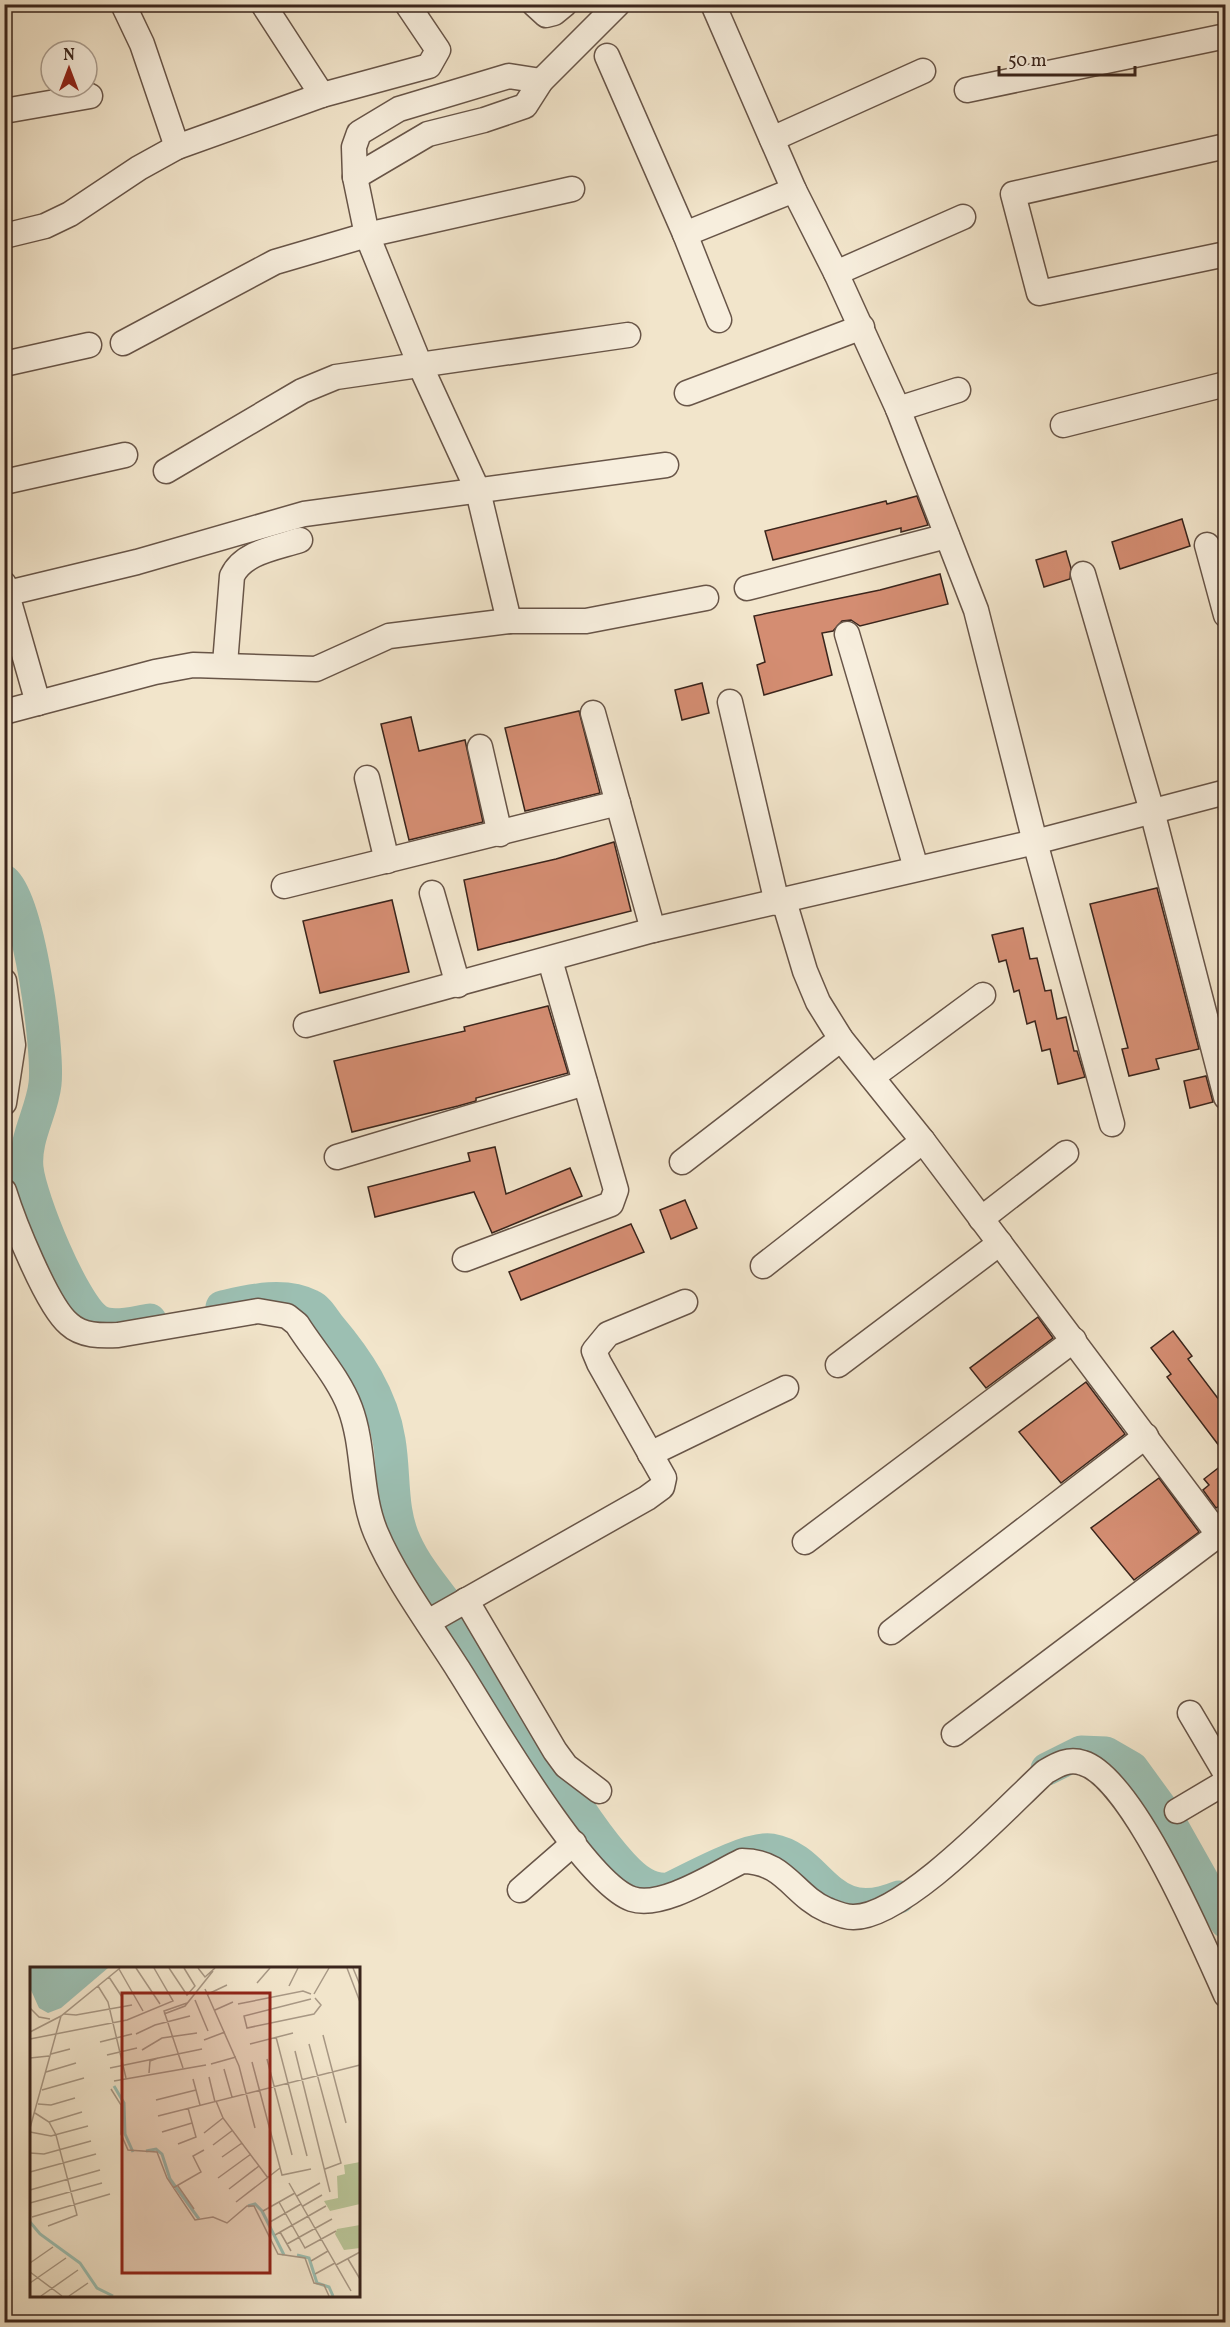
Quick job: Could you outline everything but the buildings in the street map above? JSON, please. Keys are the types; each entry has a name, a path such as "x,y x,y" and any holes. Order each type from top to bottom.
{"street":[{"path":"123,4 142,44 177,147"},
{"path":"263,4 322,94"},
{"path":"4,236 45,226 70,214 140,168 177,147 322,94 429,66 435,60 438,50 407,4"},
{"path":"534,4 546,15 554,13 565,4"},
{"path":"355,177 428,134 484,120 525,106 541,81 611,7"},
{"path":"720,7 794,190 862,327 898,410 976,610 1035,842 1112,1124"},
{"path":"967,90 1226,36"},
{"path":"607,56 685,234 719,320"},
{"path":"772,139 923,72"},
{"path":"509,621 478,491 420,365 367,235 355,177 354,147 359,133 399,109 509,76 541,81"},
{"path":"4,111 73,99"},
{"path":"1226,146 1013,194 1039,293 1226,254"},
{"path":"123,343 275,262 367,235 572,189"},
{"path":"685,234 794,190"},
{"path":"836,273 963,217"},
{"path":"687,393 862,327"},
{"path":"166,471 311,387 336,377 628,335"},
{"path":"4,364 89,345"},
{"path":"1063,425 1226,384"},
{"path":"898,410 958,390"},
{"path":"4,482 125,455"},
{"path":"38,703 5,591 137,562 304,514 666,465"},
{"path":"747,588 947,536"},
{"path":"225,664 232,576 236,566 243,559 300,540"},
{"path":"1207,545 1226,615"},
{"path":"1083,574 1152,811 1226,1097"},
{"path":"4,712 155,672 193,665 225,664 315,669 389,636 509,621 586,621 706,598"},
{"path":"847,634 916,868"},
{"path":"730,702 780,902 818,1002 841,1039 923,1141 1146,1436 1222,1532 954,1734"},
{"path":"593,714 653,930"},
{"path":"480,747 500,834"},
{"path":"367,777 387,861"},
{"path":"306,1025 653,930 1035,842 1226,792"},
{"path":"284,886 618,803"},
{"path":"432,893 458,985"},
{"path":"465,1259 611,1204 616,1190 550,960"},
{"path":"4,981 13,1044 4,1103"},
{"path":"872,1077 983,995"},
{"path":"682,1162 841,1039"},
{"path":"337,1157 585,1083"},
{"path":"763,1266 923,1141"},
{"path":"981,1219 1066,1154"},
{"path":"4,1191 21,1239 57,1308 69,1324 82,1332 102,1336 118,1335 258,1311 287,1316 297,1324 350,1407 357,1431 368,1514 376,1535 434,1618 535,1791 574,1843 610,1884 632,1899 654,1901 742,1861 757,1861 779,1872 820,1907 854,1917 874,1912 899,1899 932,1876 1045,1772 1061,1762 1083,1763 1098,1771 1140,1824 1194,1922 1226,1995"},
{"path":"838,1365 1000,1243"},
{"path":"434,1618 657,1492 662,1487 664,1478 598,1363 594,1351 608,1334 685,1302"},
{"path":"805,1542 1074,1340"},
{"path":"650,1454 786,1388"},
{"path":"891,1632 1146,1436"},
{"path":"465,1601 566,1766 599,1791"},
{"path":"1190,1713 1226,1774"},
{"path":"1178,1811 1226,1782"},
{"path":"520,1890 574,1843"}],"waterway":[{"path":"4,881 13,894 22,917 35,978 44,1041 45,1084 27,1157 27,1168 36,1202 65,1273 87,1310 97,1320 109,1324 150,1320"},
{"path":"222,1307 266,1299 290,1299 301,1302 316,1310 349,1352 367,1379 386,1424 397,1517 405,1542 425,1575 464,1628 582,1813 611,1853 632,1875 649,1886 669,1889 735,1858 761,1850 771,1850 803,1865 840,1898 856,1904 875,1904 899,1897"},
{"path":"1047,1769 1081,1752 1106,1753 1132,1768 1164,1812 1226,1922"}]}
